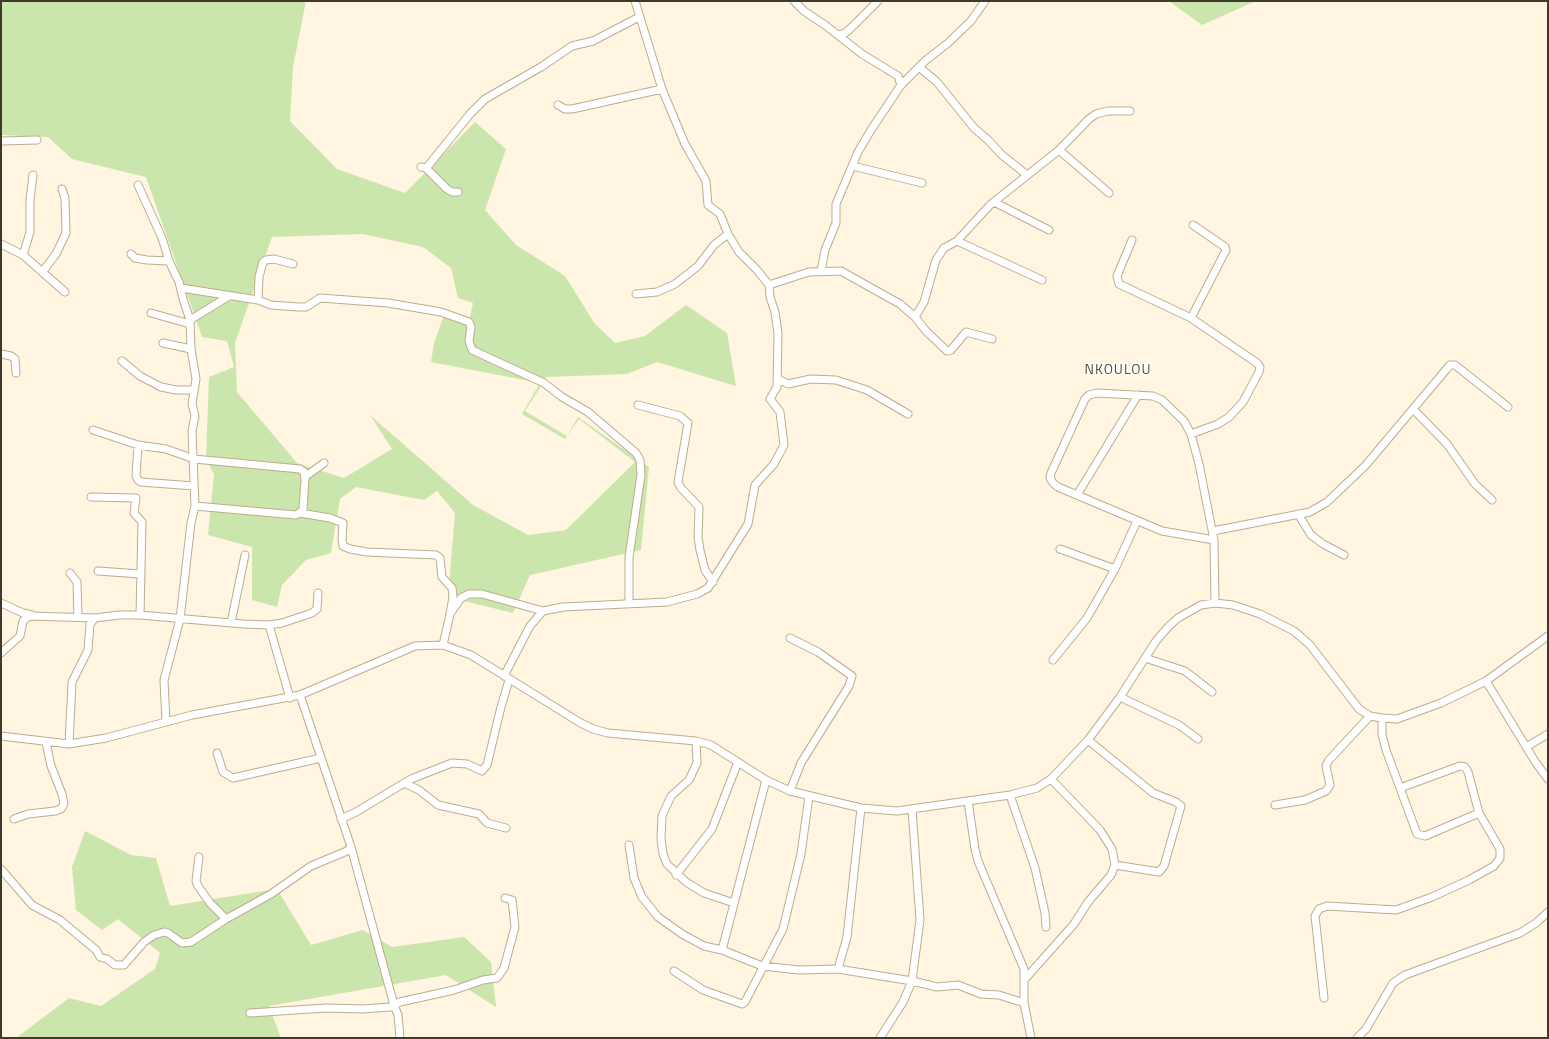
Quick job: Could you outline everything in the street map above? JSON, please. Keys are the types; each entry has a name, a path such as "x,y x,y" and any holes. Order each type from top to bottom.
{"street":[{"path":"450,614 461,598 469,594 482,594 543,611 562,607 676,601 702,592 713,582 723,562 748,524 755,485 774,464 784,445 780,412 770,399 777,387 778,379 778,324 768,286 757,270 744,258 728,234 723,218 708,205 706,181 685,144 662,89 635,1"},
{"path":"794,1 804,11 862,54 898,76 902,85"},
{"path":"838,35 845,33 878,1"},
{"path":"822,271 827,243 836,223 836,204 858,152 871,130 902,85 919,66 971,21 983,2"},
{"path":"458,192 452,192 447,189 423,168 485,99 541,67 572,46 593,41 639,17"},
{"path":"919,66 938,82 974,128 1002,155 1027,174"},
{"path":"558,105 565,109 572,110 662,89"},
{"path":"916,317 924,302 938,257 944,248 957,241 994,202 1027,174 1059,150 1096,114 1108,111 1130,111"},
{"path":"1,141 37,140"},
{"path":"1059,150 1109,193"},
{"path":"853,166 922,183"},
{"path":"23,255 30,232 30,200 33,175"},
{"path":"138,185 162,238 169,261 181,288 190,322 191,349 196,379 192,404 195,422 192,431 195,506 191,523 180,619 164,680 166,722"},
{"path":"43,271 56,254 66,233 65,198 62,189"},
{"path":"994,202 1049,230"},
{"path":"1191,318 1226,250 1225,247 1193,225"},
{"path":"636,294 657,292 675,284 698,266 714,245 728,234"},
{"path":"1132,240 1117,276 1119,284 1191,318 1257,363 1260,367 1259,372 1243,402 1229,417 1218,424 1191,434"},
{"path":"957,241 1042,280"},
{"path":"1,244 23,255 43,271 65,292"},
{"path":"131,254 136,258 169,261"},
{"path":"258,300 263,262 274,259 293,264"},
{"path":"768,286 809,272 837,270 846,272 856,280 865,283 892,298 916,317 926,331 947,351 951,350 966,332 992,339"},
{"path":"181,288 258,300 271,305 306,307 320,298 388,303 441,312 469,322 471,327 470,346 475,353 544,382 562,397 588,412 632,448 640,460 641,475 627,574 628,604"},
{"path":"151,313 190,322 229,296"},
{"path":"163,343 191,349"},
{"path":"1,354 11,356 15,359 16,373"},
{"path":"122,361 140,376 161,387 176,390 194,390"},
{"path":"1213,531 1310,512 1327,502 1344,488 1452,364 1508,407"},
{"path":"778,379 788,384 811,379 836,380 867,390 908,414"},
{"path":"1214,540 1162,531 1058,487 1050,478 1085,399 1089,395 1097,393 1153,396 1162,400 1184,421 1191,434 1200,464 1213,531 1214,540 1215,603"},
{"path":"1077,495 1138,395"},
{"path":"638,405 680,416 688,423 678,482 681,488 699,507 698,537 700,550 705,570 713,582"},
{"path":"1413,409 1447,444 1475,484 1492,500"},
{"path":"93,430 138,444 166,449 194,460 300,469 304,472 305,479 304,506 300,513"},
{"path":"138,444 136,476 138,480 142,482 194,486"},
{"path":"305,479 310,472 324,463"},
{"path":"91,497 136,498 134,513 142,522 140,615"},
{"path":"195,506 296,515 300,513 330,518 343,523 342,540 344,546 350,549 367,552 436,555 440,558 442,577 452,588 453,597 443,645"},
{"path":"1298,514 1311,534 1323,544 1344,555"},
{"path":"1053,660 1087,618 1115,569 1137,521"},
{"path":"1060,549 1115,569"},
{"path":"231,623 245,555"},
{"path":"98,571 140,574"},
{"path":"70,573 77,582 78,617"},
{"path":"1,603 23,613 33,615 95,618 119,615 140,615 269,625 282,623 312,613 317,609 318,592"},
{"path":"1,736 69,744 106,738 206,712 290,698 414,646 443,645 471,655 579,722 594,729 608,733 696,741 711,745 766,780 790,791 861,808 897,811 1010,795 1037,788 1051,779 1088,740 1120,697 1156,641 1178,618 1201,605 1215,603 1233,605 1294,630 1310,645 1359,709 1370,716 1382,718 1397,719 1441,703 1486,681 1548,636"},
{"path":"341,819 356,812 404,783 452,762 467,764 482,771 484,769 487,765 506,678 533,621 543,611"},
{"path":"1,653 20,636 24,619 33,615"},
{"path":"69,744 72,682 88,650 90,624 95,618"},
{"path":"269,625 290,698"},
{"path":"790,638 818,652 852,676 849,686 801,763 790,791"},
{"path":"1145,658 1185,671 1212,692"},
{"path":"1486,681 1526,747 1548,779"},
{"path":"300,695 351,847 398,1015 400,1038"},
{"path":"1120,697 1179,726 1198,739"},
{"path":"1275,805 1305,800 1326,791 1330,785 1326,766 1328,760 1370,716"},
{"path":"1382,718 1382,734 1386,750 1417,834 1425,836 1479,814"},
{"path":"1526,747 1548,734"},
{"path":"1088,740 1153,793 1176,802 1181,806 1164,866 1159,872 1115,865"},
{"path":"696,741 697,764 689,780 671,796 662,816 660,839 663,854 667,864 676,875 704,893 734,903"},
{"path":"14,819 34,812 55,811 63,807 62,794 51,766 46,742"},
{"path":"217,753 222,772 233,778 321,758"},
{"path":"676,875 712,829 738,762"},
{"path":"1324,998 1315,916 1319,909 1327,906 1396,910 1432,898 1494,866 1500,858 1500,849 1479,814 1468,772 1465,767 1460,766 1400,788"},
{"path":"1025,979 1074,924 1088,902 1111,875 1115,865 1112,849 1100,830 1051,779"},
{"path":"722,950 766,780"},
{"path":"404,783 419,790 438,805 479,814 487,823 506,828"},
{"path":"1010,795 1035,868 1045,913 1046,927"},
{"path":"674,971 703,990 742,1004 748,998 762,966 775,946 783,929 801,854 809,796"},
{"path":"968,801 974,849 1024,969 1024,1003 1031,1038"},
{"path":"838,969 847,937 861,808"},
{"path":"880,1038 903,1002 912,981 920,920 912,809"},
{"path":"629,845 637,884 642,897 658,918 704,946 722,950 762,966 799,970 838,969 912,981 937,987 958,985 976,992 999,995 1024,1003"},
{"path":"1,869 32,905 60,920 96,950 100,958 107,959 115,965 124,965 144,942 154,935 164,932 168,933 182,943 191,942 226,919 271,894 311,866 342,853 351,847"},
{"path":"199,857 196,881 198,886 210,903 226,919"},
{"path":"250,1013 326,1008 374,1008 394,1005 400,1002 454,990 472,983 500,976 515,927 512,900 506,898"},
{"path":"1357,1038 1366,1029 1393,983 1405,975 1508,939 1536,924 1548,912"}],"green space":[{"path":"1,1 306,1 293,67 290,121 337,169 405,193 475,122 506,149 485,210 516,245 565,276 595,324 615,343 645,336 686,305 727,333 736,386 657,362 627,374 547,377 525,411 567,436 578,417 649,467 641,550 530,575 513,613 448,597 455,513 437,491 424,500 356,487 340,499 331,553 306,560 282,585 277,607 252,600 252,547 208,535 214,475 206,458 209,377 234,367 227,341 202,337 146,177 72,159 48,137 1,135","holes":["363,234 423,247 451,268 458,298 473,303 470,317 443,318 434,343 431,362 540,383 522,414 565,439 579,419 635,462 566,530 528,535 473,505 370,415 392,449 344,478 297,463 237,392 235,343 272,237"]},
{"path":"1169,1 1256,1 1202,25"},
{"path":"85,831 131,855 156,858 170,906 277,889 311,945 363,930 392,947 464,937 491,962 496,1007 446,975 269,1006 281,1038 16,1038 69,998 101,1006 155,969 160,953 118,919 102,930 76,910 72,867"}],"district":[{"name":"NKOULOU","path":"1118,371"}]}
